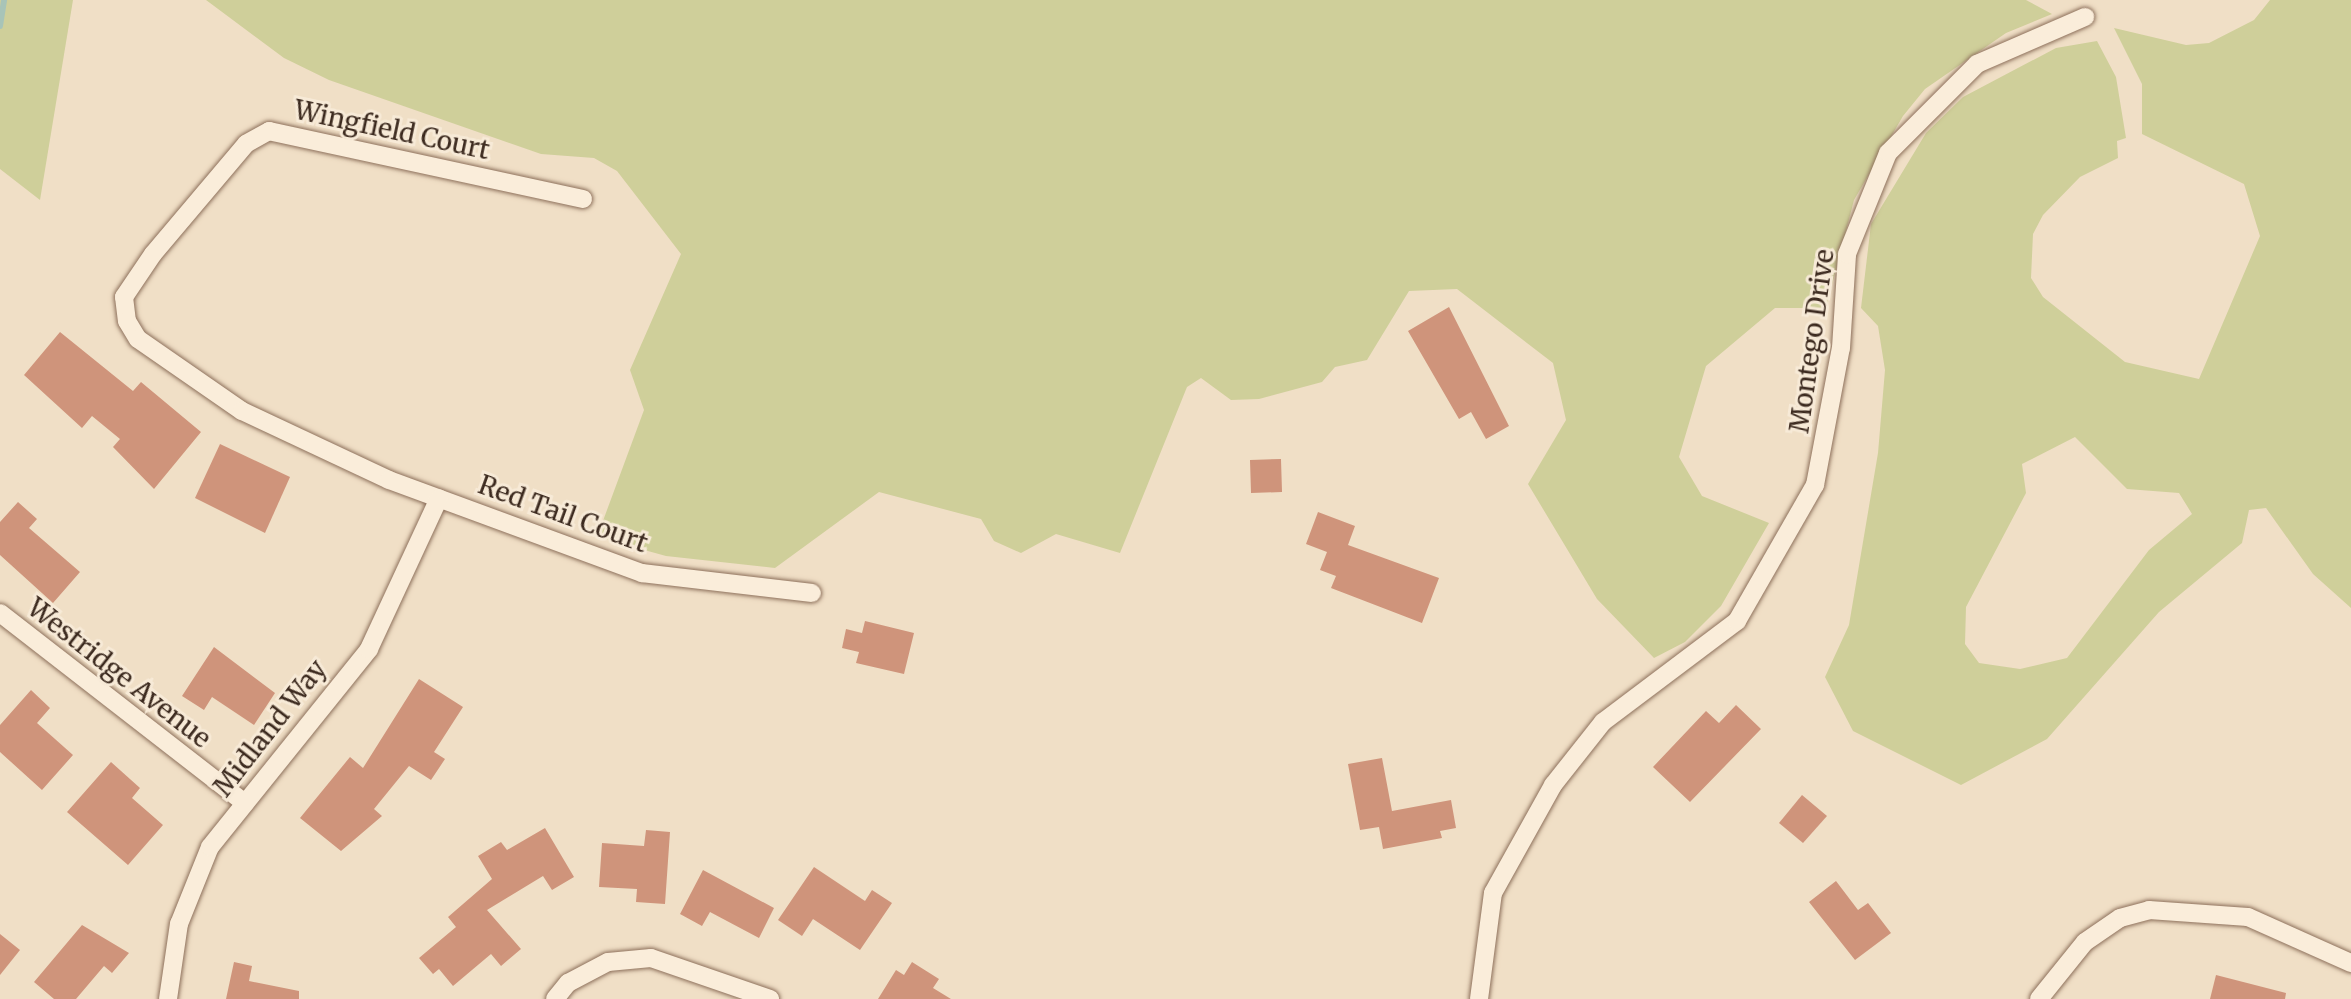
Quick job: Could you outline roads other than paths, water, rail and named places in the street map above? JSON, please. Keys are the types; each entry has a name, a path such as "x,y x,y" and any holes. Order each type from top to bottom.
{"street":[{"name":"Montego Drive","path":"1479,999 1493,893 1553,785 1603,722 1737,621 1815,485 1841,348 1847,254 1888,153 1977,64 2085,17"},
{"name":"Wingfield Court","path":"439,498 242,411 138,339 124,297 194,200 246,144 269,131 583,199"},
{"name":"Red Tail Court","path":"439,498 642,573 812,593"},
{"name":"Midland Way","path":"168,999 189,893 210,847 369,649 439,498"},
{"name":"Westridge Avenue","path":"0,613 245,803"},
{"path":"2039,999 2085,942 2120,918 2149,910 2248,917 2351,963"},
{"path":"555,999 568,983 608,962 651,958 770,999"}],"waterway":[{"path":"0,26 4,0"}]}
